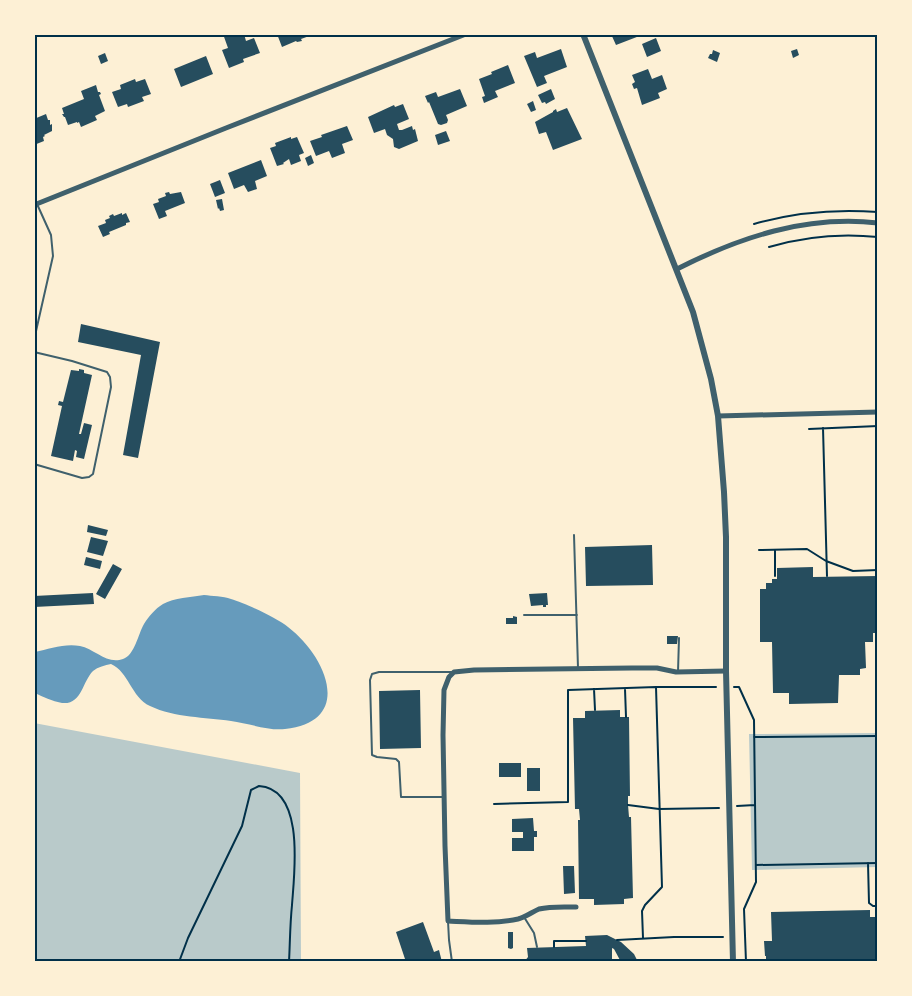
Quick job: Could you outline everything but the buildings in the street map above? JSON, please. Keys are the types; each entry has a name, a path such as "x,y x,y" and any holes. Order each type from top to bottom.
{"street":[{"path":"36,204 466,34"},
{"path":"583,34 693,312 702,341 718,416 726,537 726,671 733,962"},
{"path":"677,269 737,242 772,230 839,221 878,223"},
{"path":"718,416 878,412"},
{"path":"576,907 545,908 525,917 495,922 448,921 444,797 444,690 449,677 454,672 474,670 657,668 678,672 726,671"}],"lane":[{"path":"34,340 53,256 51,235 36,204"},
{"path":"34,352 106,372 110,377 111,387 93,474 82,478 34,464"},
{"path":"574,535 578,668"},
{"path":"524,615 577,615"},
{"path":"678,672 679,638"},
{"path":"444,797 401,797 399,762 396,759 377,758 372,755 370,680 372,674 380,672 454,672"},
{"path":"525,917 534,933 537,947"},
{"path":"448,921 452,962"}],"path":[{"path":"769,247 817,236 878,237"},
{"path":"809,429 878,426"},
{"path":"823,428 827,576"},
{"path":"759,550 807,549 826,561 854,571 878,570"},
{"path":"775,550 775,576"},
{"path":"643,938 642,911 662,887 656,687"},
{"path":"494,804 568,802 568,690 739,687 754,720 756,882 744,909 746,962"},
{"path":"594,689 595,710"},
{"path":"625,689 626,717"},
{"path":"754,737 878,735"},
{"path":"179,962 188,938 242,826 251,790 259,786 271,789 282,799 289,811 292,825 295,852 290,962"},
{"path":"628,806 659,809 755,805"},
{"path":"867,863 869,903 878,906"},
{"path":"756,865 878,863"},
{"path":"617,940 732,937 746,942"},
{"path":"554,947 554,941 586,941"}],"shaded area":[{"path":"34,723 300,773 301,961 35,961"},
{"path":"877,733 877,867 752,870 749,734"}],"water":[{"path":"204,595 228,598 252,607 283,623 302,639 322,670 327,686 327,701 320,714 307,724 279,729 170,713 144,702 122,673 111,664 93,671 78,697 69,703 55,701 35,693 35,652 74,645 112,660 123,659 136,644 144,624 157,608 172,600"}]}
